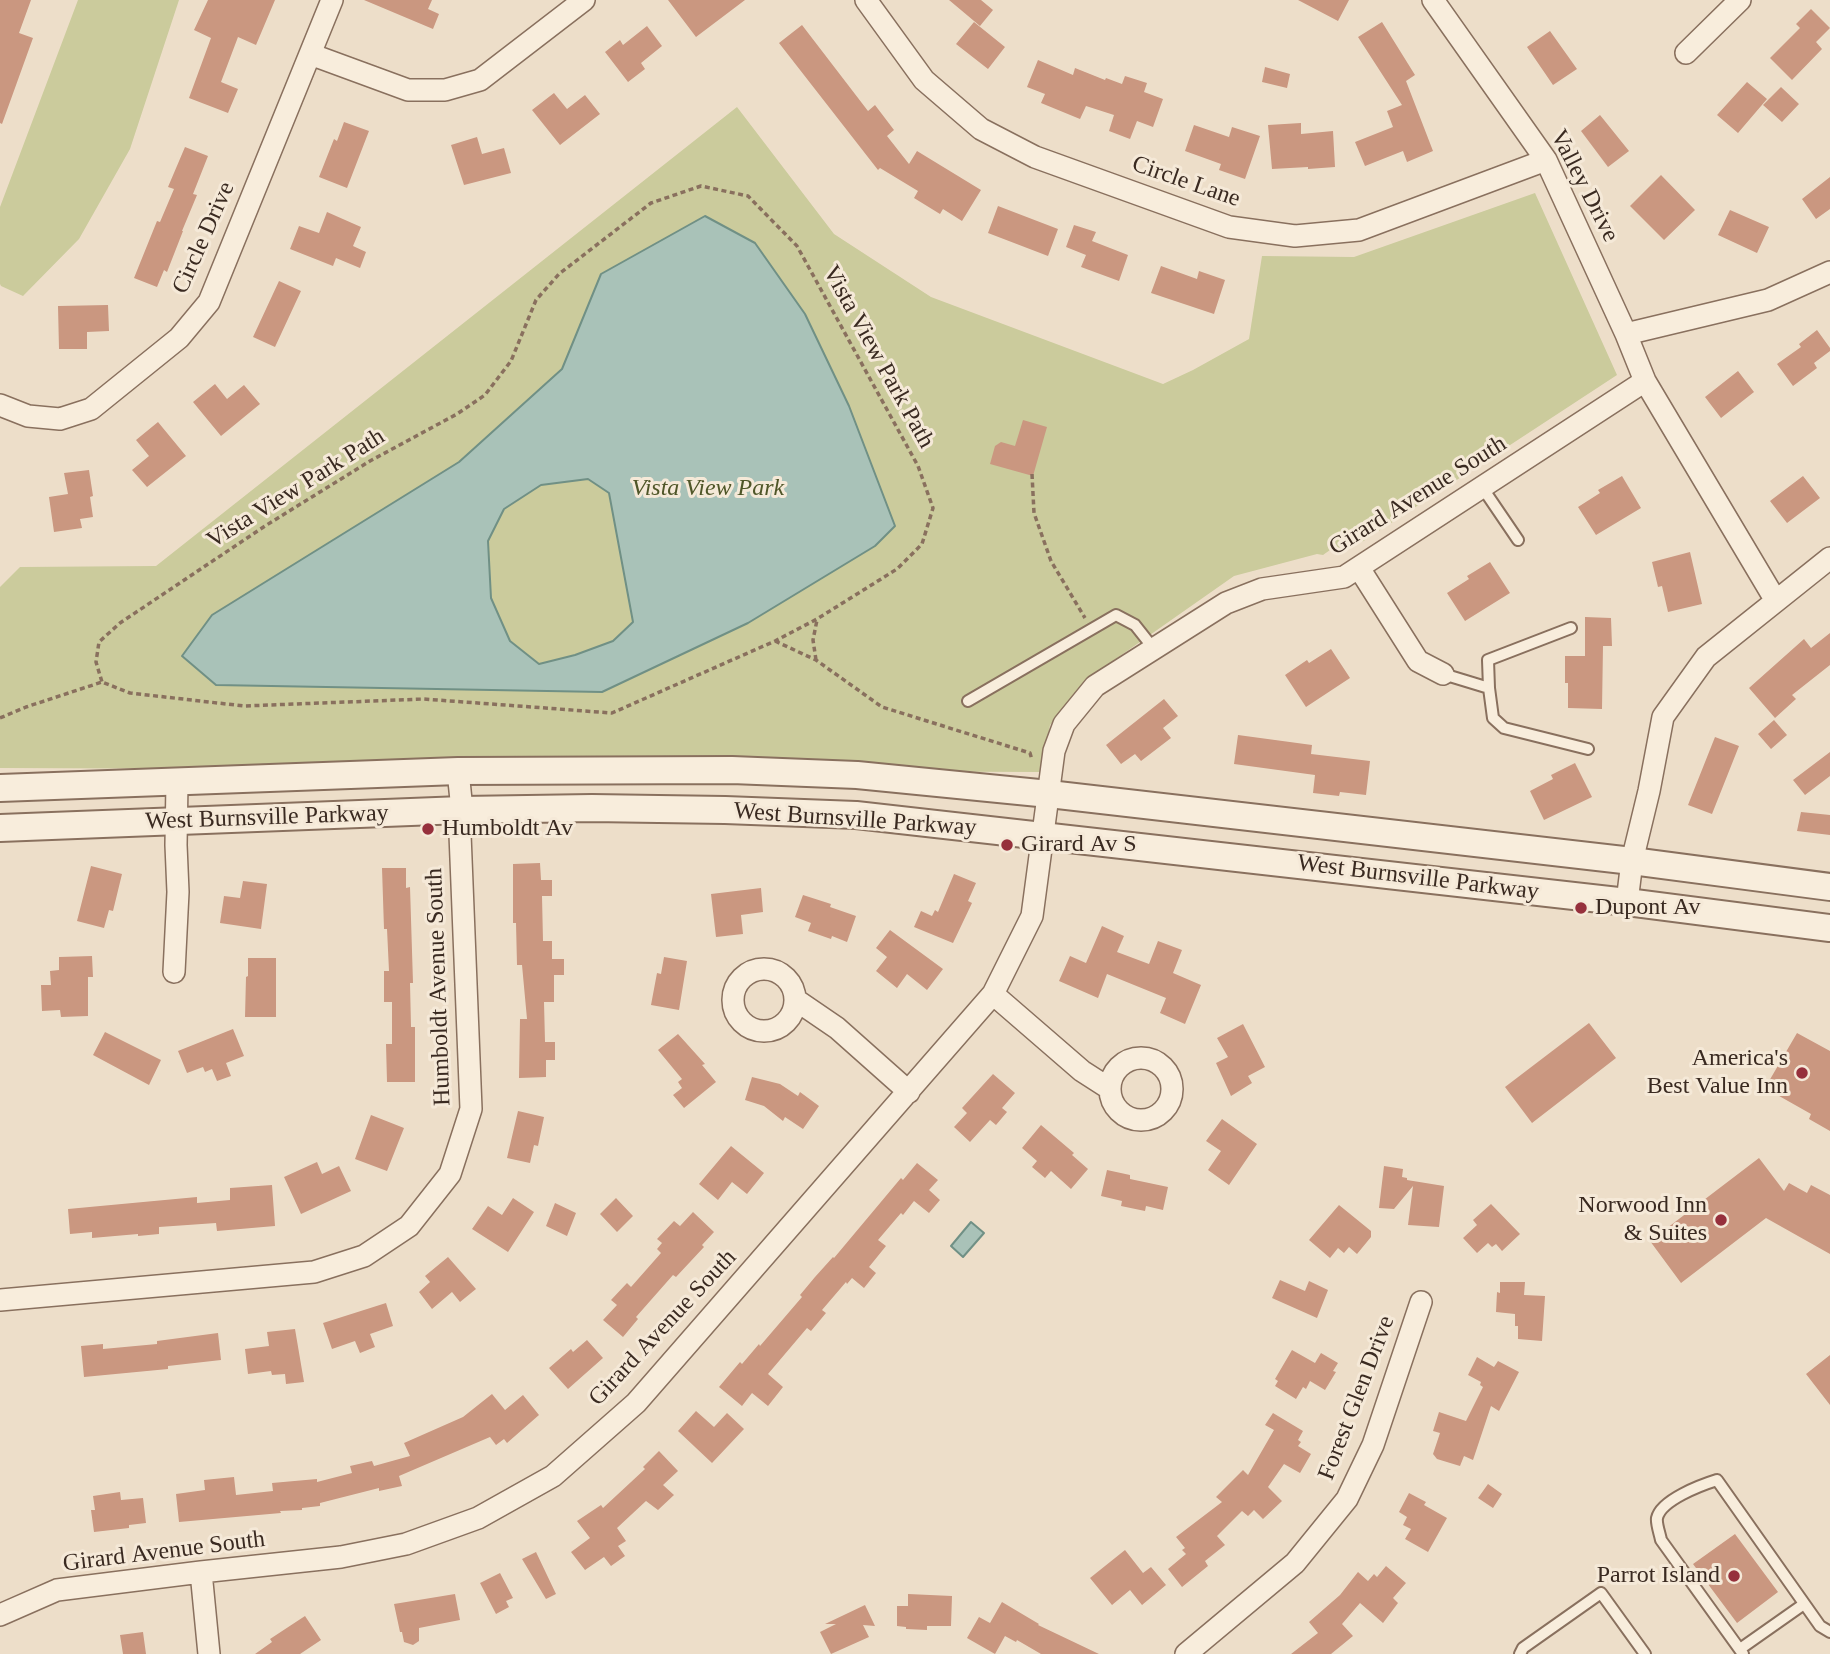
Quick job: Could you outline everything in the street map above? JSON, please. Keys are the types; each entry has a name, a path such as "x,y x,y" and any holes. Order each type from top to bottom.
{"street":[{"name":"Circle Drive","path":"0,405 28,416 60,419 91,409 179,338 209,302 332,0"},
{"path":"310,54 408,90 445,90 480,80 584,0"},
{"name":"Circle Lane","path":"866,0 924,80 981,129 1035,157 1229,227 1295,236 1359,230 1546,160"},
{"name":"Valley Drive","path":"1433,0 1546,160 1645,381 1776,601"},
{"path":"1686,53 1740,0"},
{"path":"1626,334 1768,300 1830,272"},
{"name":"Girard Avenue South","path":"0,1615 57,1590 341,1557 407,1545 478,1518 553,1476 636,1403 993,993 1032,916 1055,751 1064,724 1095,686 1226,603 1262,589 1344,577 1645,381"},
{"path":"1627,902 1632,861 1663,717 1706,657 1830,558"},
{"path":"1359,568 1418,661 1443,674"},
{"name":"West Burnsville Parkway","path":"0,788 458,771 732,770 857,775 1049,794 1632,861 1830,887"},
{"name":"Humboldt Avenue South","path":"0,1300 314,1272 365,1255 409,1226 450,1174 471,1109 460,834 462,810 458,771"},
{"path":"174,972 178,892 177,782"},
{"name":"West Burnsville Parkway","path":"0,828 462,810 592,808 856,816 1627,902 1830,928"},
{"path":"993,993 1082,1071 1110,1089"},
{"path":"796,1000 837,1028 909,1091"},
{"name":"Forest Glen Drive","path":"1186,1654 1295,1563 1347,1499 1373,1445 1421,1302"},
{"path":"201,1572 209,1654"}],"lane":[{"path":"1482,487 1518,540"},
{"path":"968,701 1116,614 1135,625 1154,649"},
{"path":"1571,628 1488,660 1493,718 1504,728 1588,749"},
{"path":"1443,674 1489,688"},
{"path":"1804,1604 1741,1652 1661,1540 1657,1519 1662,1509 1689,1490 1717,1480 1820,1626 1830,1632"},
{"path":"1520,1654 1523,1648 1601,1593 1645,1654"}],"path":[{"name":"Vista View Park Path","path":"701,186 748,196 797,246 918,466 933,508 922,544 897,569 817,619 775,641 612,713 424,699 244,706 130,694 102,682 96,662 99,642 120,623 276,518 370,461 457,414 485,395 511,361 536,300 559,274 651,204 701,186"},
{"path":"1032,474 1034,513 1051,561 1092,629"},
{"path":"816,660 813,640 817,619"},
{"path":"775,641 816,660 882,706 1030,752 1034,765"},
{"path":"0,718 102,682"}],"green space":[{"path":"78,0 179,0 130,149 79,239 23,296 0,284 0,207"},
{"name":"Vista View Park","path":"737,107 834,234 931,297 1163,384 1249,339 1262,256 1354,257 1535,193 1617,375 1362,542 1330,550 1323,555 1317,554 1234,576 1090,677 1050,725 1042,772 0,768 0,587 20,567 156,566"}],"shaded area":[{"path":"705,216 755,243 805,314 849,406 895,526 875,546 748,623 602,692 216,685 182,656 212,615 459,462 562,369 601,274","holes":["588,479 609,493 633,622 613,641 539,664 510,641 491,598 488,541 504,509 541,485"]},
{"path":"971,1222 984,1233 963,1257 951,1246"}],"building":[{"path":"0,0 31,0 19,33 33,38 2,124 0,123"},
{"path":"208,0 275,0 256,45 238,37 221,82 238,89 228,113 189,98 211,38 194,30"},
{"path":"364,0 432,0 428,9 439,14 433,29"},
{"path":"668,0 745,0 696,37"},
{"path":"949,0 981,0 993,10 980,26"},
{"path":"1298,0 1349,0 1338,21"},
{"path":"1811,9 1830,28 1816,42 1822,49 1792,80 1770,58 1800,28 1796,24"},
{"path":"974,22 1005,47 988,69 956,44"},
{"path":"1382,22 1415,75 1406,81 1433,151 1407,162 1403,151 1365,166 1355,142 1393,127 1387,111 1402,105 1358,37"},
{"path":"802,25 868,111 875,105 894,130 887,136 909,164 917,151 981,190 962,221 943,209 940,214 914,198 918,191 880,168 878,170 779,43"},
{"path":"647,26 662,46 641,63 645,69 628,82 605,52 620,40 623,45"},
{"path":"1550,31 1577,69 1553,85 1527,47"},
{"path":"1038,60 1073,75 1075,68 1122,84 1125,76 1147,83 1144,92 1163,99 1153,127 1137,121 1130,139 1109,131 1114,115 1086,106 1080,119 1041,103 1045,94 1027,87"},
{"path":"1265,67 1290,74 1287,88 1262,82"},
{"path":"1747,82 1767,99 1738,133 1717,115"},
{"path":"1781,87 1799,104 1782,122 1763,105"},
{"path":"554,93 567,109 585,95 600,114 560,145 532,110"},
{"path":"1600,115 1629,151 1608,167 1581,131"},
{"path":"344,122 369,131 347,188 319,177"},
{"path":"1301,123 1301,134 1333,131 1335,167 1272,169 1268,125"},
{"path":"1194,125 1229,137 1232,127 1260,136 1245,179 1219,170 1221,164 1185,151"},
{"path":"477,137 482,154 504,148 511,173 464,185 451,145"},
{"path":"185,147 208,156 193,194 197,195 183,231 167,272 164,270 157,287 134,278 157,221 160,222 174,189 168,187"},
{"path":"1661,175 1695,210 1664,240 1630,206"},
{"path":"1830,177 1830,209 1816,219 1802,199"},
{"path":"998,206 1058,229 1048,256 988,233"},
{"path":"1730,210 1769,227 1757,253 1718,235"},
{"path":"327,212 361,227 353,246 366,252 360,268 336,258 333,266 290,249 299,226 319,233"},
{"path":"1074,225 1096,232 1092,241 1128,255 1119,281 1081,267 1086,255 1066,247"},
{"path":"1161,266 1197,279 1199,271 1225,280 1214,314 1151,293"},
{"path":"279,281 301,291 275,347 253,337"},
{"path":"108,305 109,331 87,332 87,349 59,349 58,306"},
{"path":"1817,330 1830,351 1814,363 1817,368 1793,386 1777,364 1801,347 1799,344"},
{"path":"1738,371 1754,392 1721,418 1705,397"},
{"path":"215,384 227,399 244,385 260,404 221,436 193,402"},
{"path":"1023,420 1047,427 1033,476 990,464 995,446 1001,442 1015,446"},
{"path":"158,422 186,456 147,487 132,470 149,456 136,440"},
{"path":"89,470 93,517 80,519 82,528 54,532 49,497 68,494 64,473"},
{"path":"1622,476 1641,508 1596,535 1578,507 1600,493 1598,490"},
{"path":"1803,476 1820,498 1787,523 1770,501"},
{"path":"1690,552 1702,604 1668,612 1662,586 1658,587 1652,562"},
{"path":"1490,562 1510,593 1465,621 1447,593"},
{"path":"1585,617 1611,618 1612,646 1603,646 1602,709 1568,708 1565,656 1585,656"},
{"path":"1830,633 1830,665 1792,695 1796,699 1775,718 1749,688 1804,639 1811,648"},
{"path":"1331,649 1350,678 1306,707 1285,675 1307,660 1309,663"},
{"path":"1164,699 1178,716 1163,728 1171,738 1141,761 1135,754 1121,764 1106,745"},
{"path":"1774,720 1787,735 1771,749 1758,734"},
{"path":"1238,735 1312,745 1311,754 1370,761 1366,795 1313,793 1315,775 1234,764"},
{"path":"1715,737 1739,746 1712,814 1688,805"},
{"path":"1830,752 1830,776 1805,795 1793,780"},
{"path":"1575,763 1592,797 1544,820 1530,791 1553,779 1551,775"},
{"path":"1801,812 1830,815 1830,835 1797,831"},
{"path":"540,863 541,880 552,880 552,896 542,896 543,941 552,941 552,959 564,959 564,975 554,975 554,1002 544,1002 545,1042 555,1042 555,1060 546,1060 546,1077 519,1078 520,1019 527,1019 522,965 517,965 516,923 513,923 513,864"},
{"path":"91,866 122,874 113,911 109,910 104,928 77,921"},
{"path":"382,868 406,868 406,888 410,887 413,983 410,983 411,1027 415,1027 415,1082 387,1082 386,1044 392,1044 392,1002 384,1002 384,971 389,971 387,929 384,929"},
{"path":"954,874 976,883 968,901 972,903 953,943 914,927 921,911 932,916 935,910 938,912"},
{"path":"243,881 267,884 261,929 220,923 224,896 240,898"},
{"path":"761,888 763,912 741,915 743,934 716,937 711,894"},
{"path":"803,895 856,916 847,942 808,931 811,923 795,917"},
{"path":"1102,926 1124,936 1117,952 1149,964 1158,941 1182,950 1173,973 1201,985 1185,1024 1160,1013 1166,998 1107,974 1098,998 1059,981 1070,956 1086,963"},
{"path":"890,930 943,969 927,990 907,974 897,988 876,971 887,957 876,948"},
{"path":"92,956 93,977 88,977 88,1016 61,1017 60,1010 42,1011 41,985 51,985 50,971 59,970 59,957"},
{"path":"664,957 687,961 679,1010 651,1005 657,973 661,974"},
{"path":"248,958 276,958 276,1017 245,1017"},
{"path":"1589,1023 1616,1058 1532,1123 1505,1087"},
{"path":"1243,1024 1265,1067 1248,1076 1252,1083 1231,1096 1216,1063 1228,1057 1217,1038"},
{"path":"233,1029 244,1056 226,1063 231,1076 217,1081 212,1069 205,1072 203,1067 187,1073 178,1051"},
{"path":"105,1032 161,1060 149,1085 93,1055"},
{"name":"America's Best Value Inn","path":"1797,1033 1830,1051 1830,1131 1809,1119 1811,1114 1765,1088"},
{"path":"678,1034 705,1064 702,1065 716,1082 684,1108 673,1095 682,1088 678,1082 682,1079 658,1050"},
{"path":"993,1074 1015,1093 1002,1108 1007,1112 996,1125 990,1120 970,1142 954,1127 967,1113 962,1108"},
{"path":"752,1077 780,1084 798,1096 800,1092 819,1106 803,1129 785,1117 783,1121 764,1106 745,1100"},
{"path":"518,1111 544,1117 538,1146 534,1145 530,1163 507,1158"},
{"path":"371,1115 404,1128 387,1171 355,1159"},
{"path":"1222,1119 1257,1144 1229,1185 1208,1170 1221,1151 1206,1141"},
{"path":"1041,1125 1074,1153 1072,1155 1088,1169 1071,1189 1051,1171 1045,1178 1032,1167 1037,1161 1022,1148"},
{"path":"731,1146 764,1173 747,1194 732,1182 718,1200 699,1184"},
{"name":"Norwood Inn & Suites","path":"1759,1158 1784,1191 1789,1183 1807,1193 1811,1185 1830,1195 1830,1254 1766,1218 1681,1283 1650,1241"},
{"path":"317,1162 322,1174 339,1166 351,1191 301,1214 284,1177"},
{"path":"917,1163 938,1180 929,1190 940,1200 929,1213 914,1201 903,1215 901,1213 878,1240 886,1246 869,1267 876,1273 864,1288 852,1278 847,1284 846,1282 822,1310 826,1313 811,1331 807,1328 768,1374 783,1387 768,1406 752,1393 742,1406 719,1387 740,1362 742,1364 759,1344 760,1346 802,1297 800,1295 815,1277"},
{"path":"1384,1166 1403,1169 1402,1177 1407,1180 1444,1186 1439,1227 1408,1225 1413,1186 1394,1209 1379,1208"},
{"path":"1107,1170 1130,1175 1130,1179 1168,1187 1163,1210 1146,1206 1145,1211 1121,1206 1122,1201 1101,1196"},
{"path":"272,1185 275,1226 217,1231 216,1223 159,1227 159,1234 138,1236 92,1238 92,1232 70,1234 68,1209 197,1197 197,1203 230,1200 230,1188"},
{"path":"513,1198 534,1212 508,1252 472,1229 488,1206 502,1215"},
{"path":"616,1198 633,1216 617,1232 600,1214"},
{"path":"555,1203 576,1213 567,1236 546,1226"},
{"path":"1491,1204 1520,1234 1502,1251 1496,1244 1492,1247 1488,1243 1477,1253 1463,1238 1477,1225 1473,1220"},
{"path":"1339,1205 1371,1231 1371,1237 1357,1254 1349,1247 1344,1253 1338,1248 1330,1258 1309,1240"},
{"path":"693,1212 714,1232 702,1245 704,1247 676,1277 673,1275 636,1317 638,1319 623,1337 603,1320 617,1305 611,1300 627,1283 631,1287 661,1253 657,1249 662,1243 657,1239 674,1221 680,1226"},
{"path":"448,1257 476,1289 460,1302 452,1292 432,1309 419,1292 430,1282 425,1276"},
{"path":"1280,1280 1305,1291 1309,1281 1328,1290 1317,1318 1272,1298"},
{"path":"1500,1282 1525,1282 1524,1295 1545,1296 1542,1341 1518,1339 1515,1314 1496,1312"},
{"path":"386,1303 393,1326 370,1334 375,1347 360,1353 355,1341 332,1349 323,1323"},
{"path":"295,1329 304,1382 286,1384 285,1374 272,1375 271,1371 248,1374 245,1349 269,1346 267,1332"},
{"path":"218,1333 221,1360 168,1366 168,1369 84,1377 81,1346 103,1344 103,1349 157,1344 157,1341"},
{"path":"587,1340 603,1358 568,1389 549,1368 571,1349 573,1352"},
{"path":"1292,1350 1315,1363 1321,1353 1338,1363 1333,1371 1336,1372 1325,1390 1310,1381 1296,1399 1275,1386 1278,1381 1275,1379"},
{"path":"1830,1355 1830,1405 1806,1374"},
{"path":"1477,1357 1494,1367 1498,1361 1519,1372 1499,1411 1491,1406 1473,1460 1464,1456 1460,1466 1437,1459 1433,1454 1440,1433 1433,1431 1439,1412 1466,1421 1483,1387 1481,1382 1468,1375"},
{"path":"492,1394 505,1410 523,1395 539,1415 507,1443 504,1439 496,1445 490,1437 399,1476 402,1486 379,1491 379,1488 302,1510 179,1522 176,1494 205,1490 204,1480 234,1477 236,1495 273,1491 272,1483 317,1479 317,1482 352,1473 350,1466 372,1461 374,1466 410,1456 404,1443 463,1417"},
{"path":"696,1411 714,1427 727,1413 744,1429 712,1463 678,1431"},
{"path":"1273,1413 1303,1431 1298,1446 1311,1454 1300,1473 1284,1464 1268,1487 1282,1501 1263,1519 1254,1510 1248,1516 1242,1511 1217,1536 1225,1545 1205,1561 1208,1566 1182,1587 1168,1569 1186,1554 1182,1550 1185,1548 1176,1537 1222,1502 1216,1497 1243,1470 1248,1475 1274,1430 1265,1425"},
{"path":"659,1451 678,1471 663,1485 674,1495 658,1510 646,1501 617,1528 626,1541 618,1546 625,1556 611,1566 604,1557 585,1570 571,1552 590,1538 577,1521 601,1505 603,1508 645,1469 643,1467"},
{"path":"1488,1484 1502,1494 1493,1508 1478,1498"},
{"path":"120,1492 121,1500 143,1498 146,1523 94,1532 91,1510 95,1510 93,1496"},
{"path":"1409,1493 1447,1518 1428,1552 1405,1539 1411,1529 1403,1525 1407,1517 1399,1512"},
{"name":"Parrot Island","path":"1735,1534 1778,1592 1737,1623 1693,1564"},
{"path":"1125,1550 1143,1573 1151,1567 1166,1585 1142,1605 1130,1590 1112,1605 1090,1578"},
{"path":"536,1552 556,1594 546,1599 522,1559"},
{"path":"1386,1566 1406,1583 1393,1598 1398,1603 1383,1623 1360,1603 1342,1624 1353,1636 1331,1654 1291,1654 1318,1633 1309,1622 1340,1595 1358,1572 1368,1581 1374,1574 1377,1577"},
{"path":"500,1573 513,1598 506,1601 509,1607 496,1614 480,1583"},
{"path":"455,1594 460,1620 419,1628 419,1641 413,1645 404,1642 394,1604"},
{"path":"908,1594 952,1596 951,1626 927,1626 927,1630 897,1626 897,1606 908,1606"},
{"path":"1002,1602 1038,1625 1099,1654 1041,1654 1005,1636 995,1654 967,1638 979,1617 990,1623"},
{"path":"865,1605 875,1626 863,1625 869,1637 831,1654 820,1632 836,1624 825,1624"},
{"path":"305,1616 321,1640 300,1654 255,1654 272,1642 270,1639"},
{"path":"143,1632 146,1654 123,1654 120,1635"}],"place":[{"name":"Humboldt Av","path":"428,829"},
{"name":"Girard Av S","path":"1007,845"},
{"name":"Dupont Av","path":"1581,908"},
{"name":"America's Best Value Inn","path":"1802,1073"},
{"name":"Norwood Inn & Suites","path":"1721,1220"},
{"name":"Parrot Island","path":"1734,1576"}]}
